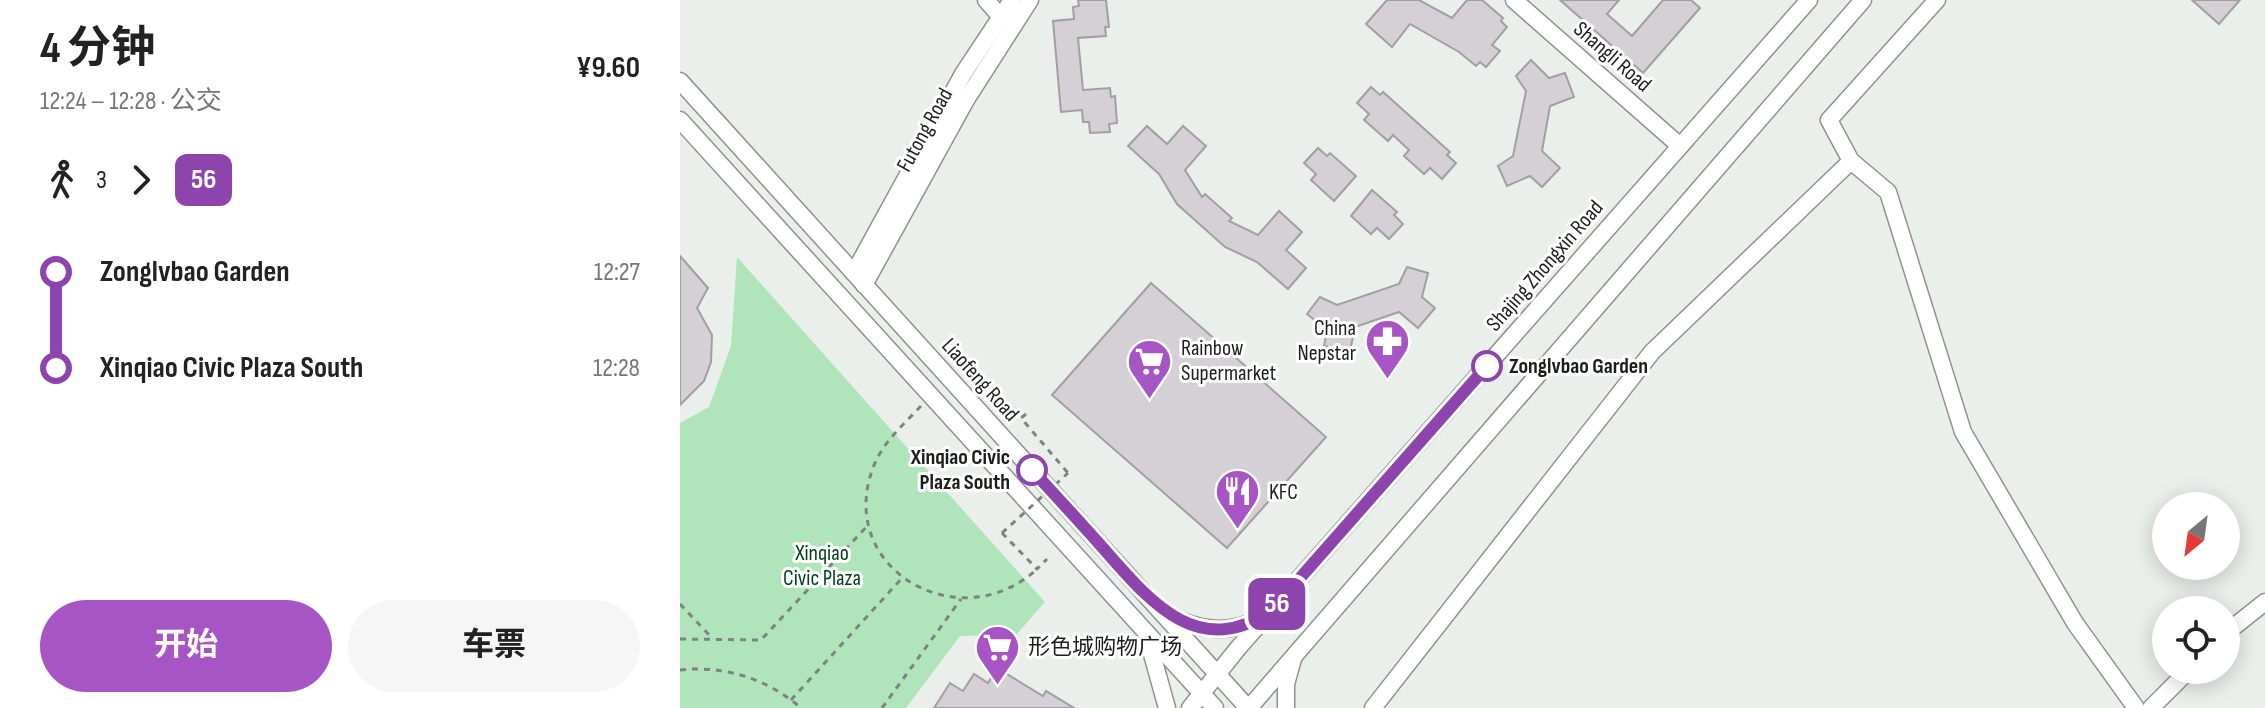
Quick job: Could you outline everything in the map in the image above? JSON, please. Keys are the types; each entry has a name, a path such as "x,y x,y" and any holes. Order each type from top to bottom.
{"street":[{"path":"986,0 1000,16"},
{"name":"Futong Road","path":"859,279 949,98 1012,0"},
{"name":"Futong Road","path":"859,279 1030,0"},
{"name":"Shangli Road","path":"1514,0 1680,146"},
{"name":"Shajing Zhongxin Road","path":"1190,708 1271,611 1809,0"},
{"path":"1248,708 1863,0"},
{"path":"1937,0 1829,120 1851,161 1888,192 1963,432 2075,623 2136,708"},
{"name":"Liaofeng Road","path":"680,81 1248,708"},
{"path":"680,120 1215,708"},
{"path":"1373,708 1652,352 1851,161"},
{"path":"2240,622 2265,602"},
{"path":"1154,605 1182,622 1207,628 1247,625 1271,611"},
{"path":"1139,624 1155,658 1167,708"},
{"path":"1286,708 1286,684 1296,652"},
{"path":"2151,708 2175,684"}],"path":[{"path":"930,395 878,456 867,496 869,524 880,550 903,577 933,594 961,599 1002,593 1047,559"},
{"path":"1026,414 1021,418 1068,473 1002,533 1037,569"},
{"path":"680,639 761,640 869,524"},
{"path":"791,700 903,577"},
{"path":"882,708 961,599"},
{"path":"680,604 713,639"},
{"path":"680,670 736,674 768,685 801,708"}],"green space":[{"name":"Xinqiao Civic Plaza","path":"737,257 1045,602 1016,635 960,636 906,708 680,708 680,423 709,407 731,346"}],"building":[{"path":"1078,0 1106,0 1109,27 1105,27 1106,36 1078,38 1083,90 1110,88 1111,97 1115,96 1117,123 1109,124 1110,132 1090,133 1089,122 1083,122 1082,110 1061,112 1053,21 1074,19 1073,7 1079,6"},
{"path":"1387,0 1419,0 1452,18 1467,0 1482,0 1503,18 1501,21 1507,27 1492,45 1500,51 1486,67 1480,62 1476,66 1459,52 1410,24 1392,47 1366,24"},
{"path":"1560,0 1619,0 1607,14 1632,36 1663,0 1691,0 1700,8 1643,73"},
{"path":"2192,0 2240,0 2219,24"},
{"path":"1531,60 1549,78 1565,73 1574,97 1550,106 1542,151 1560,168 1542,187 1530,176 1507,186 1498,166 1513,156 1526,91 1516,76"},
{"path":"1371,87 1380,95 1383,92 1450,152 1447,155 1456,163 1442,179 1430,168 1424,174 1404,156 1409,150 1393,135 1388,141 1364,120 1369,114 1357,103"},
{"path":"1147,126 1167,144 1183,126 1206,146 1185,170 1202,197 1205,194 1232,218 1229,221 1258,235 1279,211 1302,232 1286,250 1306,268 1288,289 1257,262 1225,247 1177,204 1159,174 1128,146"},
{"path":"1318,148 1327,156 1330,153 1356,176 1334,201 1311,180 1316,174 1304,163"},
{"path":"1372,190 1397,212 1394,215 1403,224 1389,239 1377,228 1371,234 1351,216"},
{"path":"680,256 708,288 697,308 712,335 711,362 704,381 680,405"},
{"path":"1407,267 1428,273 1422,297 1435,308 1418,328 1399,312 1355,327 1350,351 1324,346 1327,330 1307,314 1320,297 1337,305 1399,284"},
{"path":"1151,283 1326,437 1227,548 1052,395"},
{"name":"形色城购物广场","path":"997,668 1043,696 1046,691 1074,708 934,708 950,683 963,691 974,674 988,683"}],"bus line":[{"name":"56","path":"1032,470 1154,605 1193,626 1234,628 1247,625 1271,611 1487,366"}],"place":[{"name":"Zonglvbao Garden","path":"1487,366"},
{"name":"China Nepstar","path":"1387,380"},
{"name":"Rainbow Supermarket","path":"1150,400"},
{"name":"Xinqiao Civic Plaza South","path":"1032,470"},
{"name":"KFC","path":"1238,531"},
{"name":"形色城购物广场","path":"997,686"}]}
